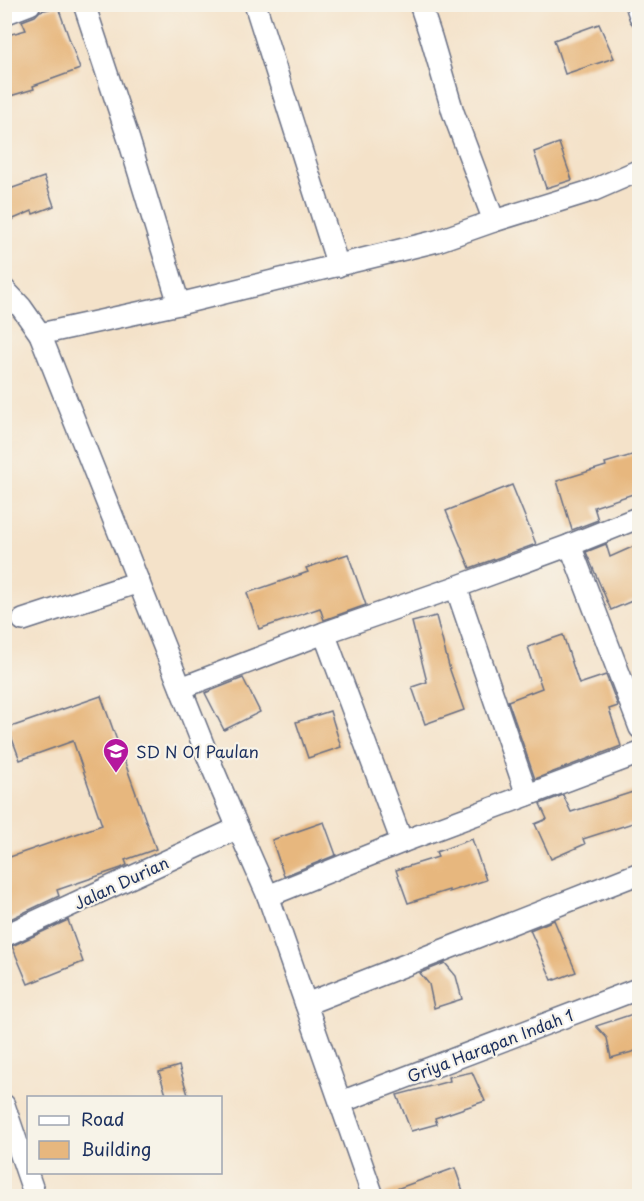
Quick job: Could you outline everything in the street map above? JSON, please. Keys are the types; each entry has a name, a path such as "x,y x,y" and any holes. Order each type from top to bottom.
{"street":[{"path":"4,15 30,4"},
{"path":"84,4 129,140 179,304"},
{"path":"255,4 338,266"},
{"path":"420,4 453,112 494,221"},
{"path":"636,4 639,16"},
{"path":"40,333 179,304 437,241 594,190 639,170"},
{"path":"4,289 40,333 181,688 268,896 374,1197"},
{"path":"181,688 324,633 570,545 639,517"},
{"path":"570,545 639,728"},
{"path":"23,620 139,582"},
{"path":"456,587 527,795"},
{"path":"324,633 402,842"},
{"path":"268,896 402,842 639,753"},
{"name":"Jalan Durian","path":"4,936 238,828"},
{"path":"306,1004 639,873"},
{"name":"Griya Harapan Indah 1","path":"341,1102 639,987"},
{"path":"4,1105 27,1173"},
{"path":"27,1174 35,1197"}],"building":[{"path":"58,7 80,69 33,86 34,89 10,96 4,77 4,36 26,30 22,21 35,16 40,11"},
{"path":"599,24 614,58 565,74 554,40"},
{"path":"559,143 572,180 546,188 534,152"},
{"path":"44,177 54,206 33,214 32,211 4,223 4,191"},
{"path":"639,453 639,492 594,507 598,520 572,530 557,481"},
{"path":"512,485 536,544 470,568 446,511"},
{"path":"606,544 610,557 639,544 639,598 611,610 586,552"},
{"path":"348,554 366,605 324,620 320,608 259,629 247,593 308,572 306,568"},
{"path":"436,616 450,670 464,710 425,724 412,687 427,682 412,622"},
{"path":"563,635 579,684 606,675 618,706 609,709 621,746 535,779 508,701 542,688 528,647"},
{"path":"243,678 260,712 224,730 205,693"},
{"path":"101,696 156,849 125,860 127,865 121,868 57,890 59,896 4,922 4,859 102,825 73,741 20,760 8,728"},
{"path":"330,711 341,747 308,758 296,722"},
{"path":"639,790 639,821 583,839 585,844 551,859 535,824 547,819 540,804 563,795 571,812"},
{"path":"324,822 336,855 284,876 272,840"},
{"path":"472,839 486,880 408,903 396,870 438,857 436,852"},
{"path":"68,920 83,962 28,984 12,946"},
{"path":"554,920 576,972 552,980 530,930"},
{"path":"445,963 456,976 462,999 434,1008 429,984 420,973"},
{"path":"639,1012 639,1050 611,1058 607,1038 596,1026"},
{"path":"179,1066 188,1096 166,1096 159,1072"},
{"path":"472,1072 485,1101 435,1118 437,1124 411,1131 397,1095 450,1081 449,1077"},
{"path":"455,1168 465,1197 385,1197 385,1193"}],"place":[{"name":"SD N 01 Paulan","path":"116,774"}]}
